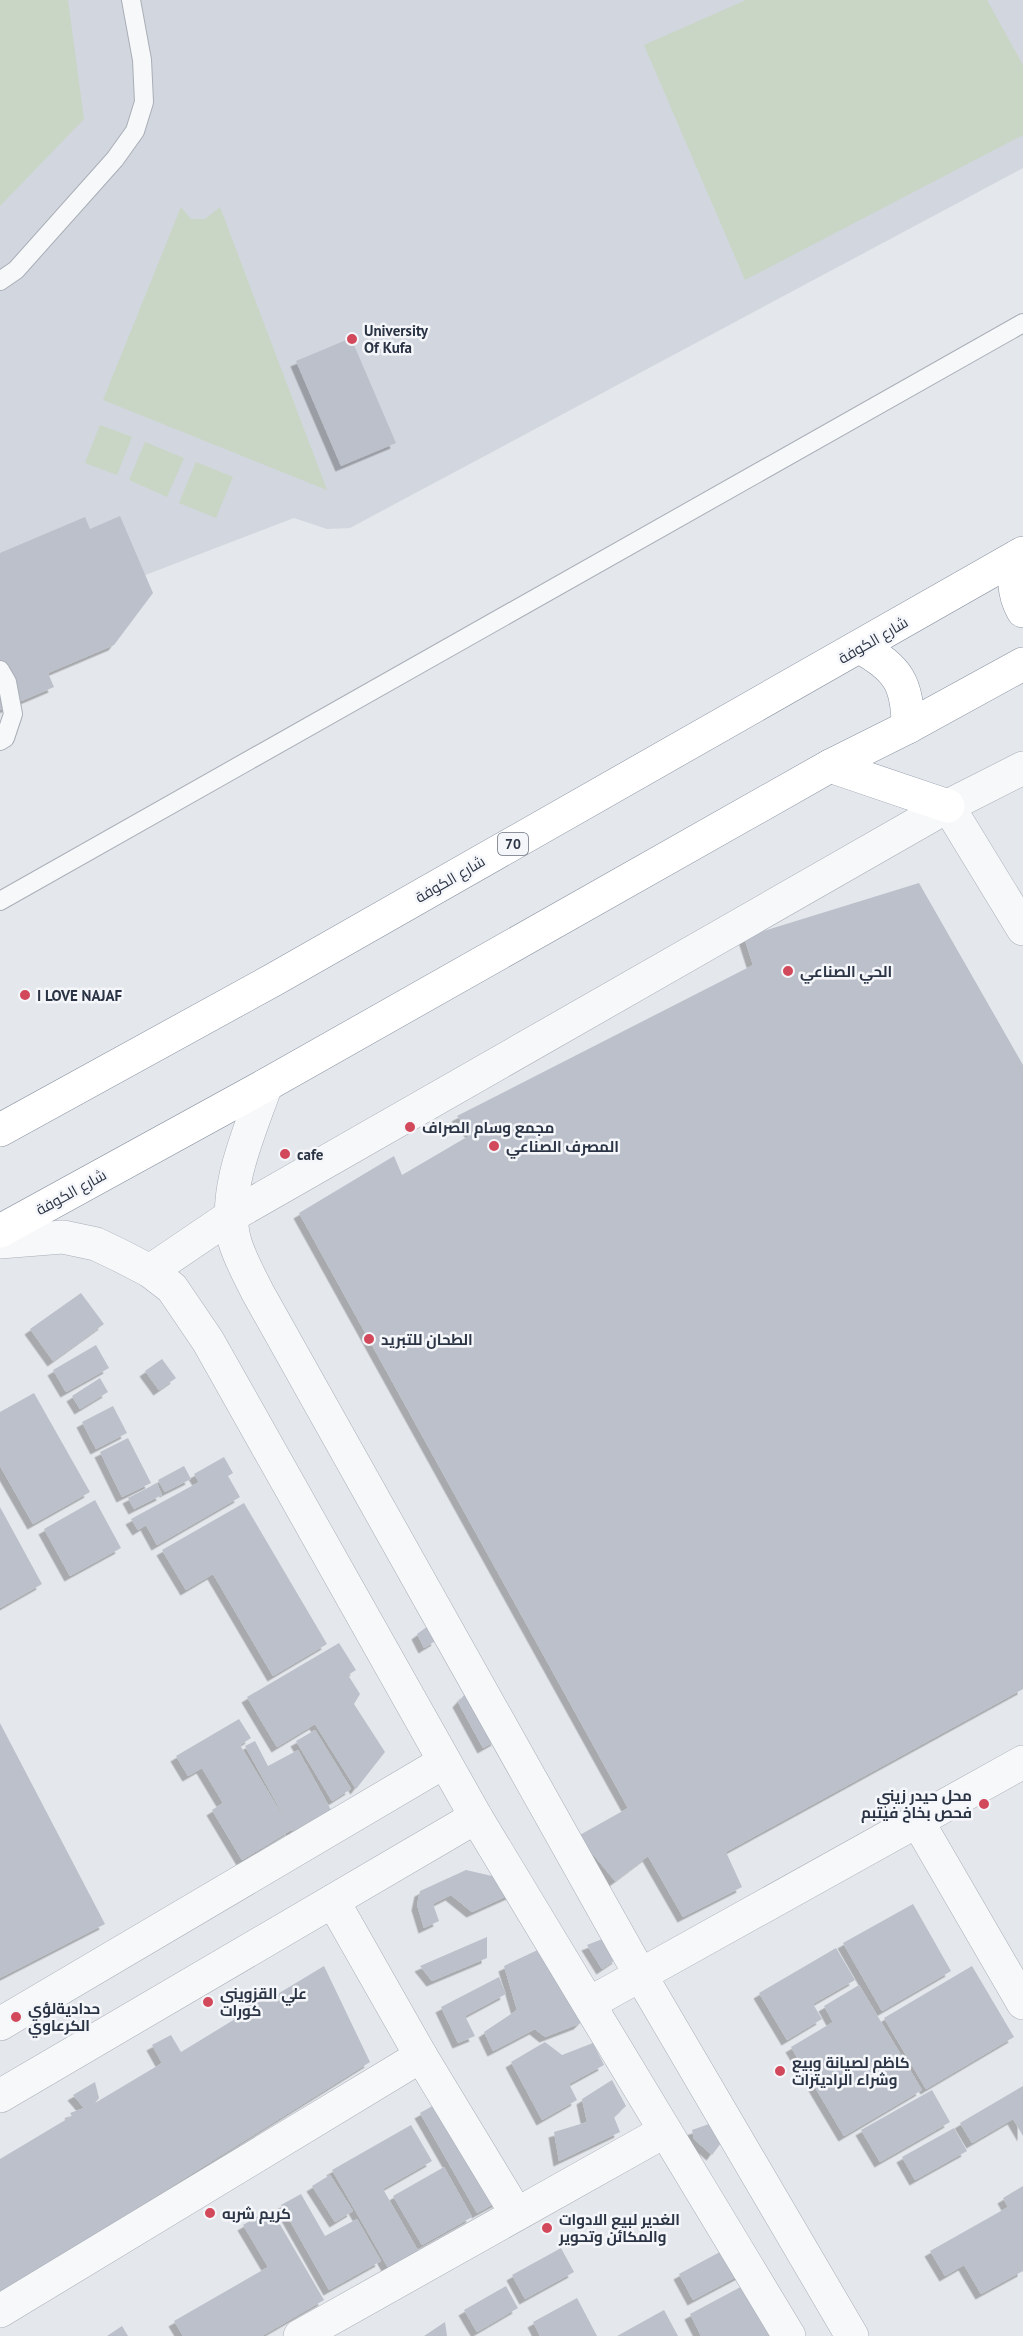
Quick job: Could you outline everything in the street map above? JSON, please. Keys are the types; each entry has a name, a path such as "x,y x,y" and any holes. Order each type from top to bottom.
{"highway":[{"path":"1020,555 1014,571 1014,587 1023,611"},
{"name":"شارع الكوفة","path":"0,1130 273,980 1020,555"},
{"path":"860,647 883,660 899,679 908,702 908,727"},
{"name":"شارع الكوفة","path":"0,1231 266,1085 830,766 908,727 1023,664"},
{"path":"830,766 948,806"}],"street":[{"path":"150,1271 231,1216 948,806 1023,768"},
{"path":"948,806 1023,929"},
{"path":"266,1085 233,1188 231,1216 235,1243 258,1293 641,1976 852,2336"},
{"path":"0,1242 63,1237 96,1244 150,1271 172,1288 208,1341 476,1817 789,2336"},
{"path":"0,2024 444,1762"},
{"path":"590,2003 1023,1762"},
{"path":"0,2096 476,1817"},
{"path":"918,1822 1023,2003"},
{"path":"333,1901 421,2056 516,2213"},
{"path":"0,2311 421,2056"},
{"path":"300,2336 665,2131"}],"lane":[{"path":"0,281 16,270 115,159 135,131 144,102 142,60 131,0"},
{"path":"0,901 1023,323"},
{"path":"0,670 7,682 14,714 5,738 0,741"}],"shaded area":[{"name":"University Of Kufa","path":"0,0 1023,0 1023,168 350,528 327,529 294,518 109,589 0,616"}],"green space":[{"path":"0,0 68,0 84,119 0,206"},
{"path":"746,0 987,0 1023,65 1023,135 745,280 644,45"},
{"path":"181,207 191,219 205,219 220,207 327,490 103,400"},
{"path":"100,425 132,437 117,475 85,463"},
{"path":"145,442 184,458 167,497 129,480"},
{"path":"196,462 233,477 216,518 179,503"}],"building":[{"path":"351,338 396,443 341,466 296,361"},
{"path":"120,516 153,593 114,645 48,673 54,687 0,710 0,553 85,517 90,529"},
{"path":"919,883 1023,1065 1023,1689 726,1852 742,1887 683,1917 648,1856 615,1881 578,1836 628,1808 299,1213 394,1156 402,1175 472,1134 457,1116 753,965 744,937"},
{"path":"81,1293 104,1324 53,1361 30,1329"},
{"path":"96,1345 109,1368 66,1392 53,1370"},
{"path":"162,1359 176,1378 159,1390 145,1371"},
{"path":"100,1378 108,1392 80,1409 72,1396"},
{"path":"34,1393 90,1492 33,1524 0,1466 0,1412"},
{"path":"113,1406 127,1433 96,1449 82,1422"},
{"path":"128,1438 151,1483 122,1497 100,1452"},
{"path":"224,1457 233,1473 228,1476 240,1497 157,1545 146,1525 138,1530 131,1519 199,1482 194,1474"},
{"path":"184,1466 191,1479 165,1492 158,1480"},
{"path":"157,1483 162,1495 134,1509 128,1498"},
{"path":"95,1500 121,1548 70,1576 44,1529"},
{"path":"244,1503 327,1644 273,1676 213,1574 186,1590 162,1550"},
{"path":"0,1507 42,1584 0,1608"},
{"path":"428,1626 437,1640 424,1648 417,1634"},
{"path":"339,1643 356,1670 348,1675 360,1694 354,1704 385,1752 356,1789 315,1724 277,1747 247,1697"},
{"path":"466,1693 497,1740 483,1748 458,1702"},
{"path":"239,1719 251,1738 240,1745 291,1830 242,1860 212,1810 223,1803 202,1768 188,1776 176,1756"},
{"path":"0,1723 105,1924 0,1978"},
{"path":"315,1730 351,1789 332,1801 296,1741"},
{"path":"255,1741 268,1766 298,1750 331,1810 292,1831 245,1746"},
{"path":"466,1870 505,1879 514,1893 472,1912 451,1895 433,1904 439,1921 424,1928 417,1905 420,1891"},
{"path":"913,1904 951,1971 882,2011 843,1943"},
{"path":"487,1937 487,1958 432,1981 420,1966"},
{"path":"605,1938 618,1958 602,1969 587,1945"},
{"path":"546,1946 589,2014 579,2024 545,2037 535,2029 493,2051 484,2032 517,2010 504,1966"},
{"path":"836,1948 855,1980 813,2004 822,2019 787,2040 759,1993"},
{"path":"324,1966 370,2062 142,2205 144,2209 126,2219 124,2216 0,2293 0,2159 72,2116 70,2113 84,2108 73,2095 95,2082 99,2098 95,2103 162,2063 152,2045 171,2035 181,2052 240,2016 237,2009 271,1998"},
{"path":"972,1966 1014,2037 926,2089 884,2018"},
{"path":"499,1977 506,1994 465,2016 475,2036 458,2043 441,2007"},
{"path":"859,1985 922,2090 844,2136 791,2047 833,2022 824,2006"},
{"path":"545,2042 562,2055 593,2043 604,2065 569,2084 577,2100 542,2120 511,2062"},
{"path":"612,2080 626,2106 614,2117 620,2132 559,2161 554,2132 587,2122 582,2099"},
{"path":"1023,2086 1023,2136 1013,2119 972,2143 960,2123"},
{"path":"932,2090 950,2122 880,2162 861,2130"},
{"path":"443,2100 501,2200 477,2213 420,2113"},
{"path":"709,2124 724,2139 712,2155 694,2139 692,2130"},
{"path":"411,2125 432,2161 383,2189 420,2254 390,2271 332,2170"},
{"path":"954,2128 967,2151 915,2180 902,2157"},
{"path":"444,2167 472,2217 422,2245 393,2196"},
{"path":"330,2175 353,2211 335,2222 312,2186"},
{"path":"1023,2186 1023,2271 981,2294 964,2265 945,2276 930,2251 1008,2207 1003,2198"},
{"path":"301,2194 325,2236 357,2219 381,2261 329,2290 281,2205"},
{"path":"271,2209 324,2300 262,2336 183,2336 174,2321 268,2267 243,2225"},
{"path":"744,2239 759,2265 693,2300 679,2274"},
{"path":"561,2248 574,2272 525,2299 512,2275"},
{"path":"748,2283 774,2336 701,2336 690,2314"},
{"path":"506,2286 518,2308 477,2332 464,2310"},
{"path":"577,2298 597,2336 540,2336 533,2322"},
{"path":"664,2310 678,2336 617,2336"},
{"path":"445,2322 447,2336 424,2336"},
{"path":"122,2326 128,2336 107,2336"}],"place":[{"name":"University Of Kufa","path":"352,339"},
{"name":"الحي الصناعي","path":"788,971"},
{"name":"I LOVE NAJAF","path":"25,995"},
{"name":"مجمع وسام الصراف","path":"410,1127"},
{"name":"المصرف الصناعي","path":"494,1146"},
{"name":"cafe","path":"285,1154"},
{"name":"الطحان للتبريد","path":"369,1339"},
{"name":"محل حيدر زيني فحص بخاخ فيتبم","path":"984,1804"},
{"name":"علي القزويني كورات","path":"208,2002"},
{"name":"حداديةلؤي الكرعاوي","path":"16,2017"},
{"name":"كاظم لصيانة وبيع وشراء الراديترات","path":"780,2071"},
{"name":"كريم شربه","path":"210,2213"},
{"name":"الغدير لبيع الادوات والمكائن وتحوير","path":"547,2228"}]}
